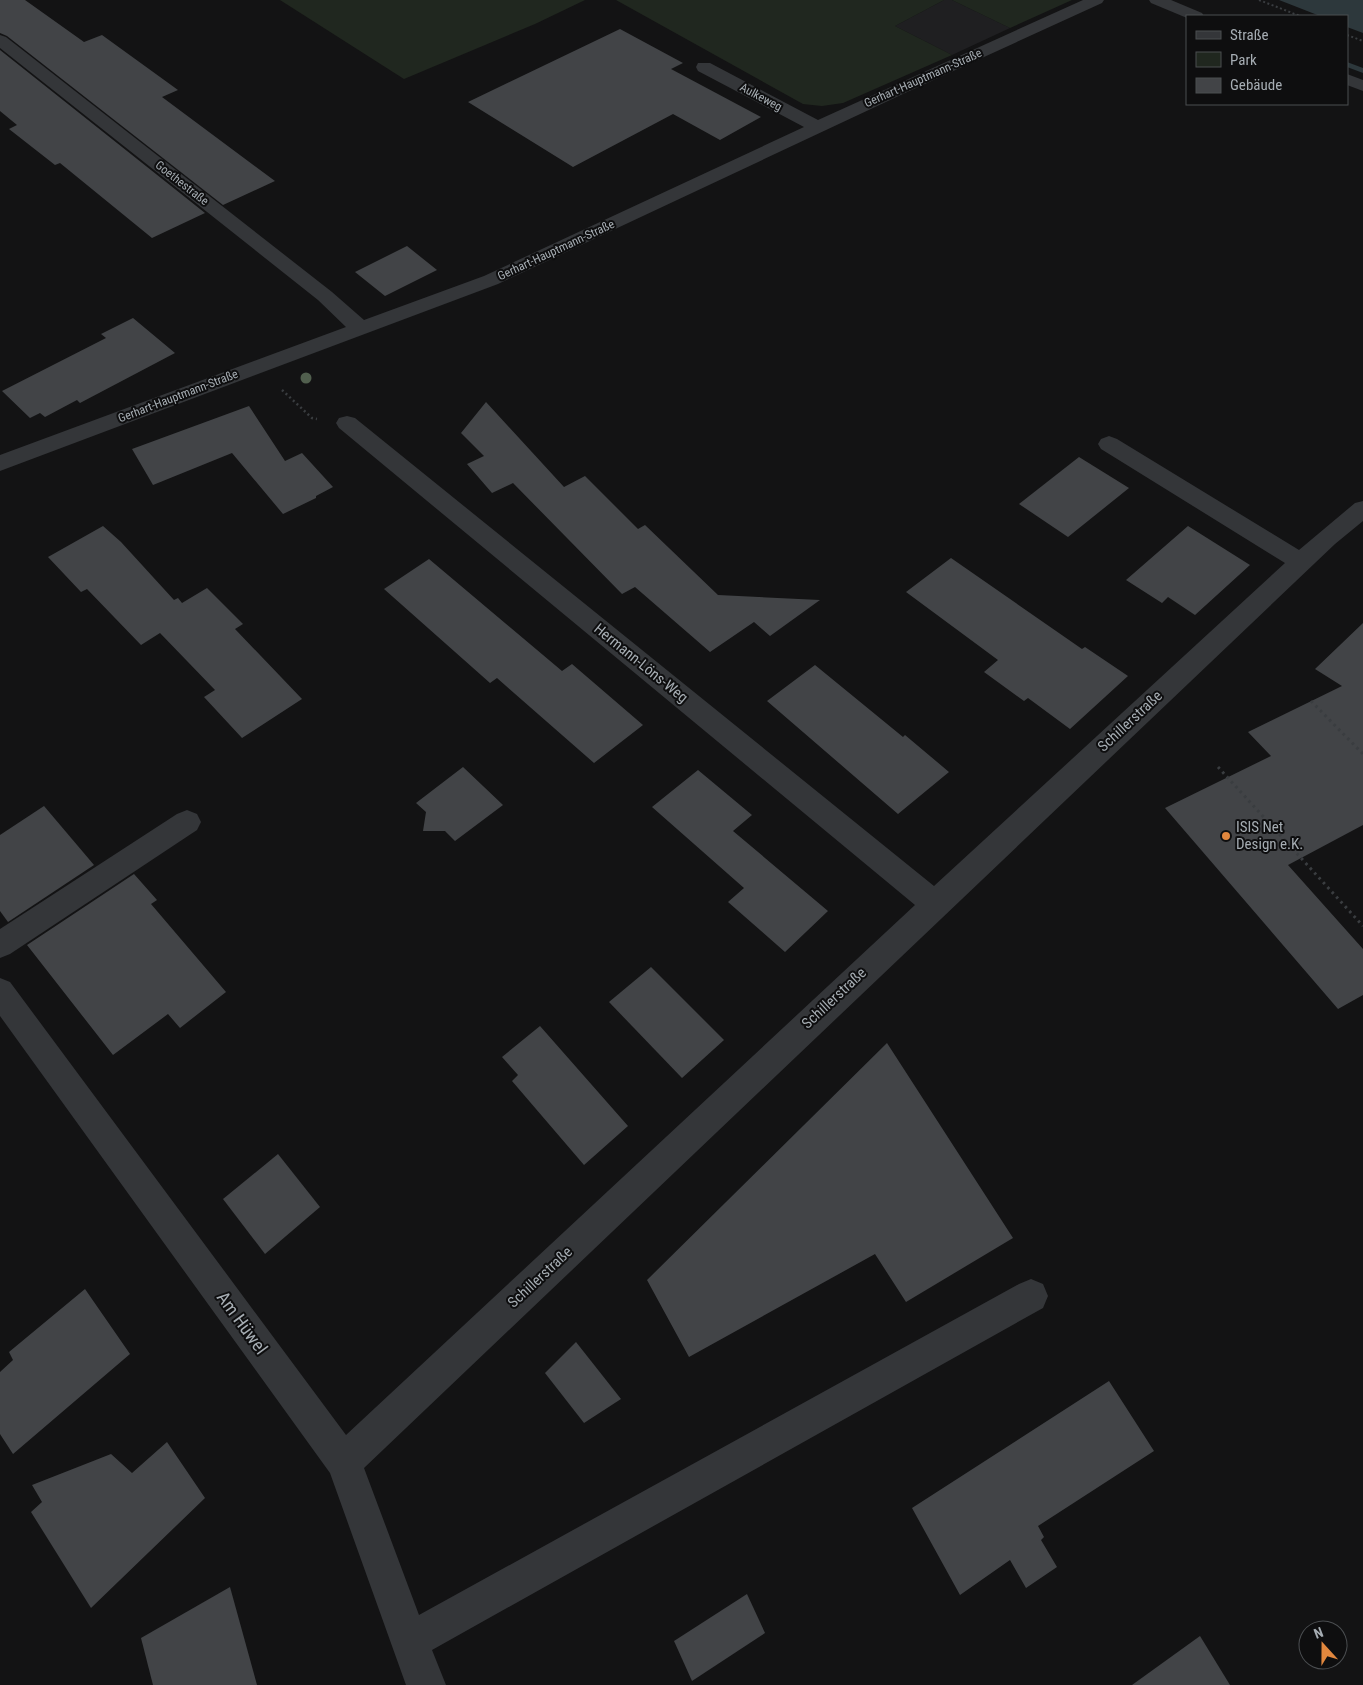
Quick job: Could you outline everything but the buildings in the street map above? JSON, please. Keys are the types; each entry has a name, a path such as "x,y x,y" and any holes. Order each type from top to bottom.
{"street":[{"name":"Gerhart-Hauptmann-Straße","path":"0,462 491,280 818,127 1096,0"},
{"path":"1157,0 1194,15"},
{"name":"Goethestraße","path":"0,40 325,296 361,329"},
{"name":"Aulkeweg","path":"704,66 818,127"},
{"path":"1348,79 1363,86"},
{"name":"Hermann-Löns-Weg","path":"347,423 935,904"},
{"path":"1109,444 1301,562"},
{"name":"Schillerstraße","path":"344,1462 935,904 1327,538 1363,509"},
{"path":"0,945 187,822"},
{"name":"Am Hüwel","path":"0,992 344,1462 426,1685"},
{"path":"410,1642 1030,1296"}],"path":[{"path":"1259,0 1297,15"},
{"path":"1348,35 1363,41"},
{"path":"256,367 312,418 347,423"},
{"path":"1310,701 1363,754"},
{"path":"1218,767 1363,926"}],"shaded area":[{"path":"944,0 952,0 1010,28 952,55 895,26"},
{"path":"1279,0 1363,0 1363,33 1348,27 1348,15 1317,15"}],"green space":[{"path":"280,0 585,0 535,24 404,79"},
{"path":"616,0 944,0 895,26 952,55 843,103 822,106 803,104"},
{"path":"952,0 1072,0 1010,28"}],"waterway":[{"path":"1348,64 1363,71"}],"place":[{"name":"ISIS Net Design e.K.","path":"1226,836"}]}
